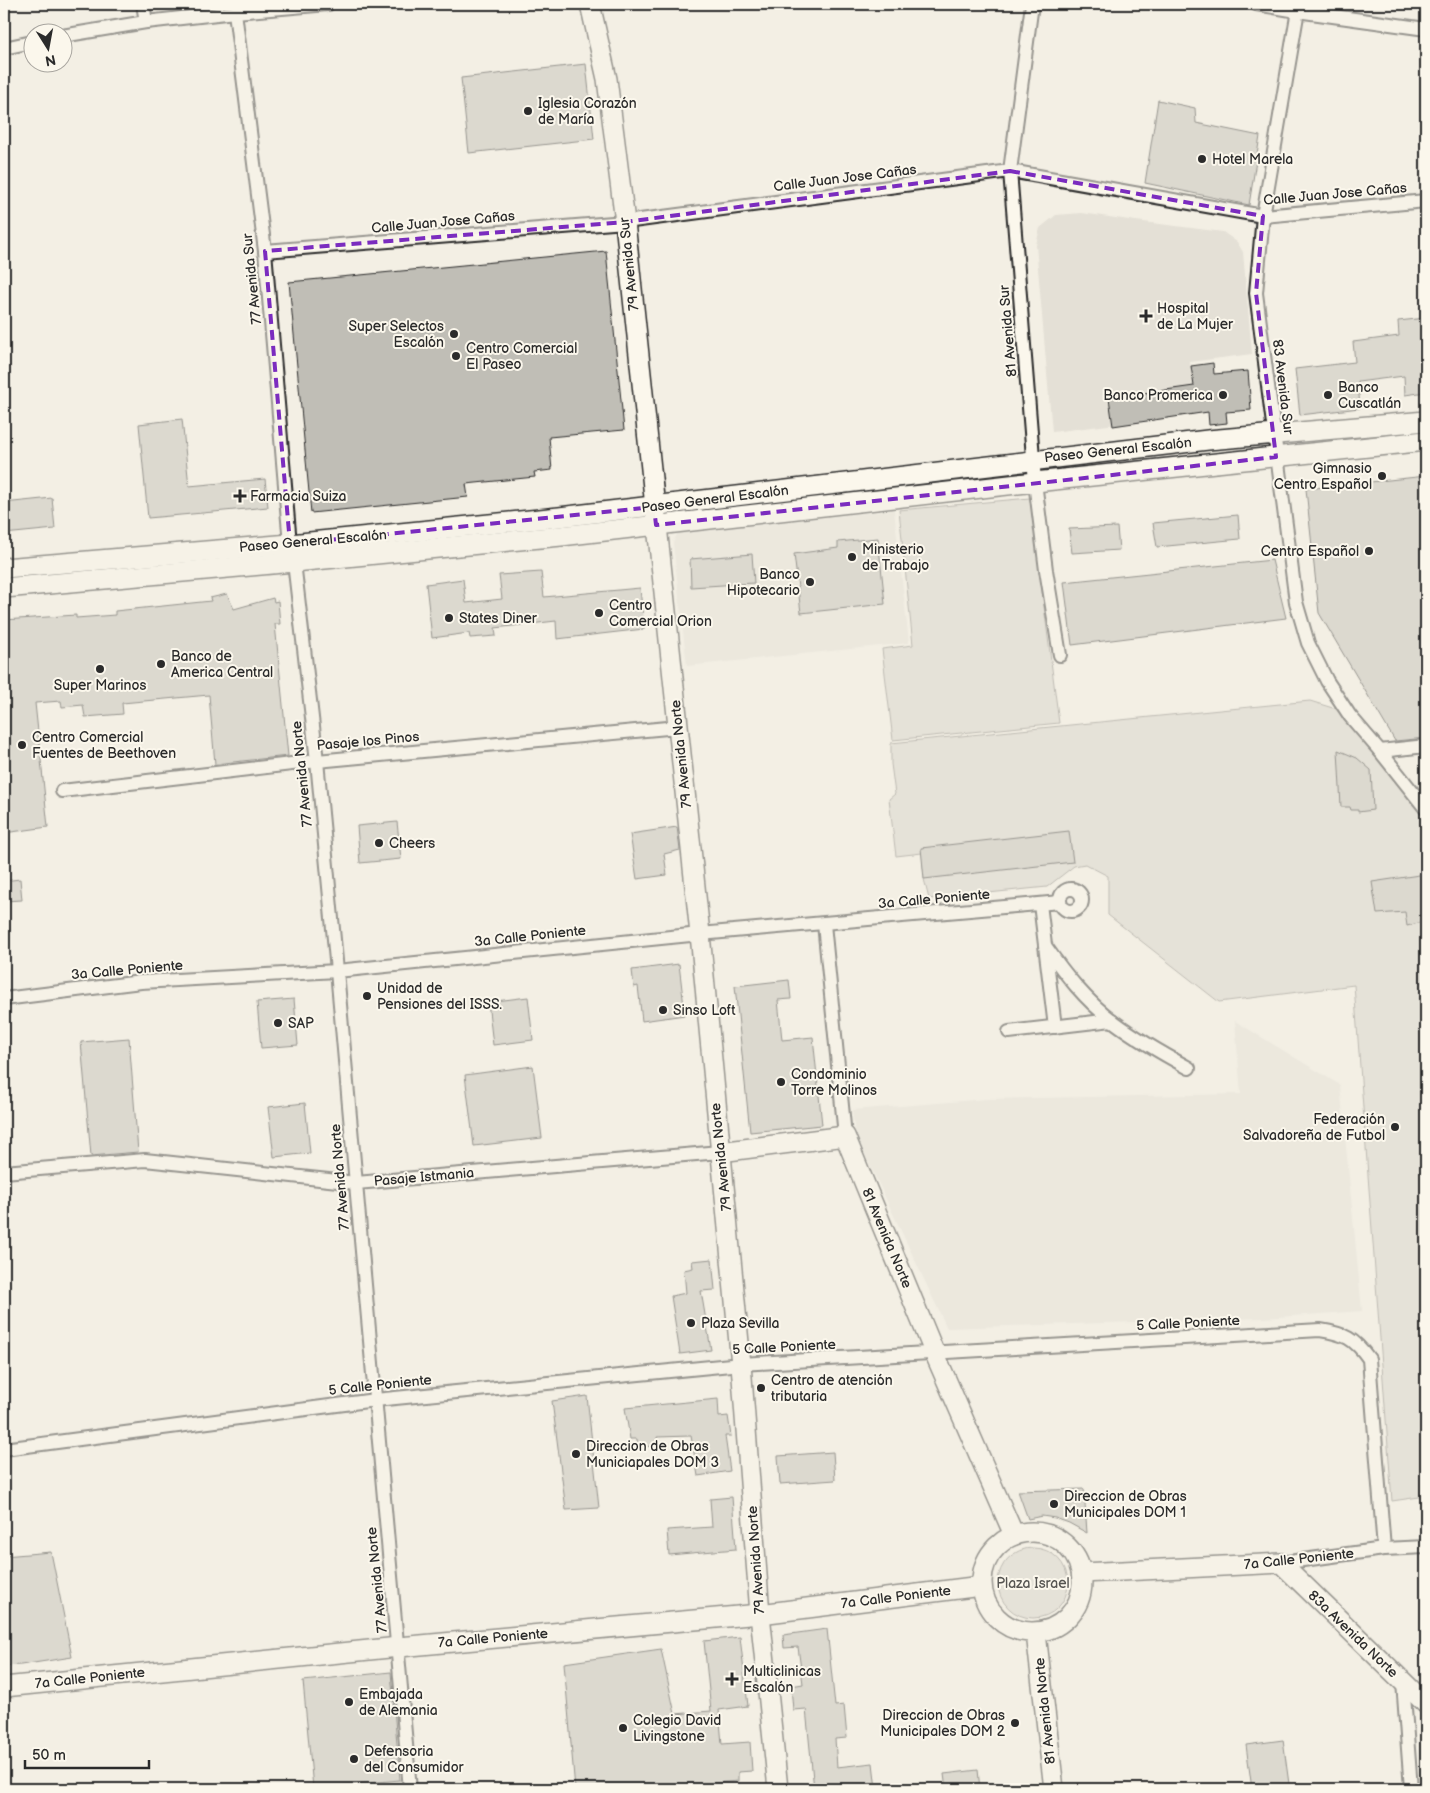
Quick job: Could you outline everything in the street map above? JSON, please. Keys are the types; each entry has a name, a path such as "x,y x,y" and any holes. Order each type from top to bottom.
{"main road":[{"name":"79 Avenida Sur","path":"590,4 607,79 625,222 655,516"},
{"name":"Paseo General Escalón","path":"4,588 294,562 655,516 1033,460 1208,440 1426,421"},
{"name":"Paseo General Escalón","path":"4,568 655,516 1035,482 1426,441"},
{"name":"79 Avenida Norte","path":"655,516 700,934 741,1364 760,1614 778,1789"},
{"name":"Pasaje Istmania","path":"720,1152 845,1136"},
{"name":"81 Avenida Norte","path":"845,1136 935,1354 1014,1535"},
{"path":"1028,1532 1043,1533 1057,1538 1069,1547 1082,1573 1079,1601 1072,1613 1062,1623 1050,1629 1036,1632 1023,1632 1010,1628 999,1621 987,1605 981,1586 983,1570 989,1556 1000,1543 1014,1535 1028,1532"},
{"name":"7a Calle Poniente","path":"1082,1573 1281,1563"},
{"name":"83a Avenida Norte","path":"1281,1563 1426,1704"},
{"name":"7a Calle Poniente","path":"4,1688 399,1647 760,1614 981,1586"},
{"name":"81 Avenida Norte","path":"1036,1632 1054,1789"}],"street":[{"path":"143,4 146,22"},
{"path":"72,34 146,22 328,4"},
{"name":"81 Avenida Sur","path":"1032,4 1010,171 1035,482 1060,655"},
{"path":"1256,4 1298,8 1426,29"},
{"name":"83 Avenida Sur","path":"1298,8 1263,216 1256,293 1296,602 1308,643 1327,681 1350,716 1426,810"},
{"name":"77 Avenida Sur","path":"235,12 265,252 290,544"},
{"path":"4,48 22,44"},
{"name":"Calle Juan Jose Cañas","path":"265,252 625,222 1010,171 1263,216 1426,202"},
{"name":"77 Avenida Norte","path":"294,562 317,761 337,971 399,1647 410,1789"},
{"name":"Pasaje los Pinos","path":"62,792 317,761 678,726"},
{"path":"1380,751 1426,746"},
{"name":"3a Calle Poniente","path":"4,998 141,982 337,971 700,934 1060,902"},
{"path":"1040,904 1055,1027"},
{"name":"81 Avenida Norte","path":"824,924 845,1136"},
{"path":"1046,947 1078,988 1112,1020 1150,1046 1189,1068"},
{"path":"1009,1032 1112,1020"},
{"name":"Pasaje Istmania","path":"4,1172 145,1160 356,1183 720,1152"},
{"name":"5 Calle Poniente","path":"4,1449 375,1400 741,1364 1320,1330 1338,1333 1358,1344 1369,1359 1384,1549"},
{"name":"7a Calle Poniente","path":"1281,1563 1384,1549 1426,1547"},
{"path":"1403,1682 1411,1789"}],"highlighted area":[{"path":"1010,171 1263,216 1256,293 1276,457 656,525 654,507 290,544 265,251 625,222"}],"shaded area":[{"name":"Hospital de La Mujer","path":"1082,213 1223,232 1237,242 1243,252 1252,354 1190,362 1197,414 1052,432 1036,245 1040,228 1056,215"},
{"path":"894,510 909,643 687,666 673,543 677,534 681,532"},
{"path":"1235,1021 1340,1085 1362,1311 1263,1318 947,1328 860,1144 854,1127 852,1110 987,1099 1241,1094"}],"green space":[{"path":"1030,498 1059,723 893,740 882,649 913,645 899,510"},
{"name":"Federación Salvadoreña de Futbol","path":"1310,701 1336,709 1377,756 1426,819 1426,1496 1392,1501 1354,985 1219,1002 1108,915 1108,876 1085,864 1074,866 1047,887 929,899 924,879 922,853 896,856 889,799 895,794 891,764 891,743"},
{"name":"Plaza Israel","path":"1026,1548 1040,1548 1053,1554 1062,1563 1068,1576 1066,1596 1058,1608 1040,1618 1026,1618 1013,1612 1004,1603 998,1590 998,1576 1004,1563 1013,1554"},
{"path":"1421,1728 1426,1732 1426,1782 1423,1782"}],"building":[{"name":"Iglesia Corazón de María","path":"586,64 594,139 469,153 461,78"},
{"name":"Hotel Marela","path":"1158,100 1195,108 1196,123 1260,136 1249,205 1145,183"},
{"name":"Centro Comercial El Paseo","path":"606,251 624,430 549,437 552,470 534,472 535,477 466,484 468,497 311,513 289,282"},
{"path":"1426,318 1426,392 1405,395 1404,376 1358,382 1360,408 1300,415 1295,369 1355,362 1353,342 1399,336 1398,321"},
{"path":"1213,363 1214,374 1248,371 1251,410 1226,412 1227,423 1209,425 1208,412 1113,426 1109,398 1194,386 1191,366"},
{"path":"182,419 189,486 265,479 268,507 148,518 139,424"},
{"name":"Centro Español","path":"1426,476 1426,738 1395,741 1319,613 1306,489"},
{"path":"52,498 55,529 4,534 4,503"},
{"path":"1238,515 1240,539 1157,547 1153,523"},
{"path":"1117,527 1119,550 1072,553 1069,529"},
{"path":"878,538 885,604 801,613 794,554 838,548 838,542"},
{"path":"752,554 754,583 691,587 690,559"},
{"path":"1272,560 1286,618 1072,645 1064,582"},
{"path":"541,572 544,597 640,588 644,629 557,639 556,621 495,628 496,636 470,638 469,633 432,638 426,584 463,579 466,603 502,599 499,575"},
{"path":"227,594 234,609 273,598 274,602 278,601 280,624 275,624 288,756 215,764 209,695 122,703 123,714 85,717 83,705 62,707 61,701 35,703 48,827 4,833 4,620 76,615 76,618 115,615 115,611 211,601 210,598"},
{"path":"1338,750 1357,758 1371,770 1373,810 1358,812 1358,810 1351,810 1350,807 1341,807"},
{"name":"Cheers","path":"397,822 401,859 360,863 357,826"},
{"path":"677,827 680,850 664,854 667,875 637,879 630,834"},
{"path":"1069,831 1073,862 924,879 921,848"},
{"path":"1426,874 1426,921 1407,926 1405,912 1377,914 1372,882"},
{"path":"20,879 22,900 4,901 4,881"},
{"path":"679,964 685,1015 642,1021 638,986 634,987 632,970"},
{"name":"Condominio Torre Molinos","path":"789,980 791,999 778,1000 782,1040 813,1037 822,1125 750,1132 735,986"},
{"path":"528,997 533,1040 493,1045 488,1002"},
{"name":"SAP","path":"294,999 298,1045 261,1048 257,1002"},
{"path":"129,1038 138,1152 91,1156 81,1042"},
{"path":"533,1066 542,1138 474,1146 465,1075"},
{"path":"305,1103 310,1153 274,1157 268,1107"},
{"name":"Plaza Sevilla","path":"712,1259 715,1290 701,1291 711,1350 680,1354 671,1296 686,1293 684,1270 693,1268 692,1261"},
{"name":"Direccion de Obras Municiapales DOM 3","path":"587,1396 599,1508 566,1510 552,1401"},
{"path":"718,1399 719,1417 728,1416 731,1436 725,1436 730,1471 698,1476 691,1436 657,1437 658,1446 638,1447 637,1439 630,1439 625,1408"},
{"path":"833,1452 835,1480 780,1484 778,1456"},
{"name":"Direccion de Obras Municipales DOM 1","path":"1084,1489 1087,1533 1055,1518 1042,1516 1028,1519 1018,1491"},
{"path":"732,1497 736,1549 669,1555 667,1530 712,1527 710,1499"},
{"path":"51,1552 72,1657 4,1666 4,1556"},
{"path":"827,1629 835,1706 844,1705 847,1738 835,1739 837,1767 873,1763 876,1789 814,1789 806,1709 793,1710 791,1686 803,1684 798,1647 784,1648 783,1635"},
{"name":"Colegio David Livingstone","path":"740,1637 748,1706 719,1710 722,1744 750,1742 752,1771 738,1772 738,1781 645,1789 575,1789 564,1663 661,1649 675,1714 711,1711 704,1641"},
{"path":"391,1672 400,1780 313,1788 303,1681"},
{"path":"1283,1740 1289,1784 1252,1789 1246,1745"},
{"path":"978,1770 980,1789 946,1789 944,1774"}],"place":[{"name":"Iglesia Corazón de María","path":"528,111"},
{"name":"Hotel Marela","path":"1202,159"},
{"name":"Hospital de La Mujer","path":"1146,316"},
{"name":"Super Selectos Escalón","path":"454,334"},
{"name":"Centro Comercial El Paseo","path":"456,356"},
{"name":"Banco Promerica","path":"1223,395"},
{"name":"Banco Cuscatlán","path":"1328,395"},
{"name":"Gimnasio Centro Español","path":"1382,476"},
{"name":"Farmacia Suiza","path":"240,496"},
{"name":"Centro Español","path":"1369,551"},
{"name":"Ministerio de Trabajo","path":"852,557"},
{"name":"Banco Hipotecario","path":"810,582"},
{"name":"Centro Comercial Orion","path":"599,613"},
{"name":"States Diner","path":"449,618"},
{"name":"Banco de America Central","path":"161,664"},
{"name":"Super Marinos","path":"100,669"},
{"name":"Centro Comercial Fuentes de Beethoven","path":"22,745"},
{"name":"Cheers","path":"379,843"},
{"name":"Unidad de Pensiones del ISSS.","path":"367,996"},
{"name":"Sinso Loft","path":"663,1010"},
{"name":"SAP","path":"278,1023"},
{"name":"Condominio Torre Molinos","path":"781,1082"},
{"name":"Federación Salvadoreña de Futbol","path":"1395,1127"},
{"name":"Plaza Sevilla","path":"691,1323"},
{"name":"Centro de atención tributaria","path":"761,1388"},
{"name":"Direccion de Obras Municiapales DOM 3","path":"576,1454"},
{"name":"Direccion de Obras Municipales DOM 1","path":"1054,1504"},
{"name":"Multiclinicas Escalón","path":"732,1679"},
{"name":"Embajada de Alemania","path":"349,1702"},
{"name":"Direccion de Obras Municipales DOM 2","path":"1015,1723"},
{"name":"Colegio David Livingstone","path":"623,1728"},
{"name":"Defensoria del Consumidor","path":"354,1759"}]}
